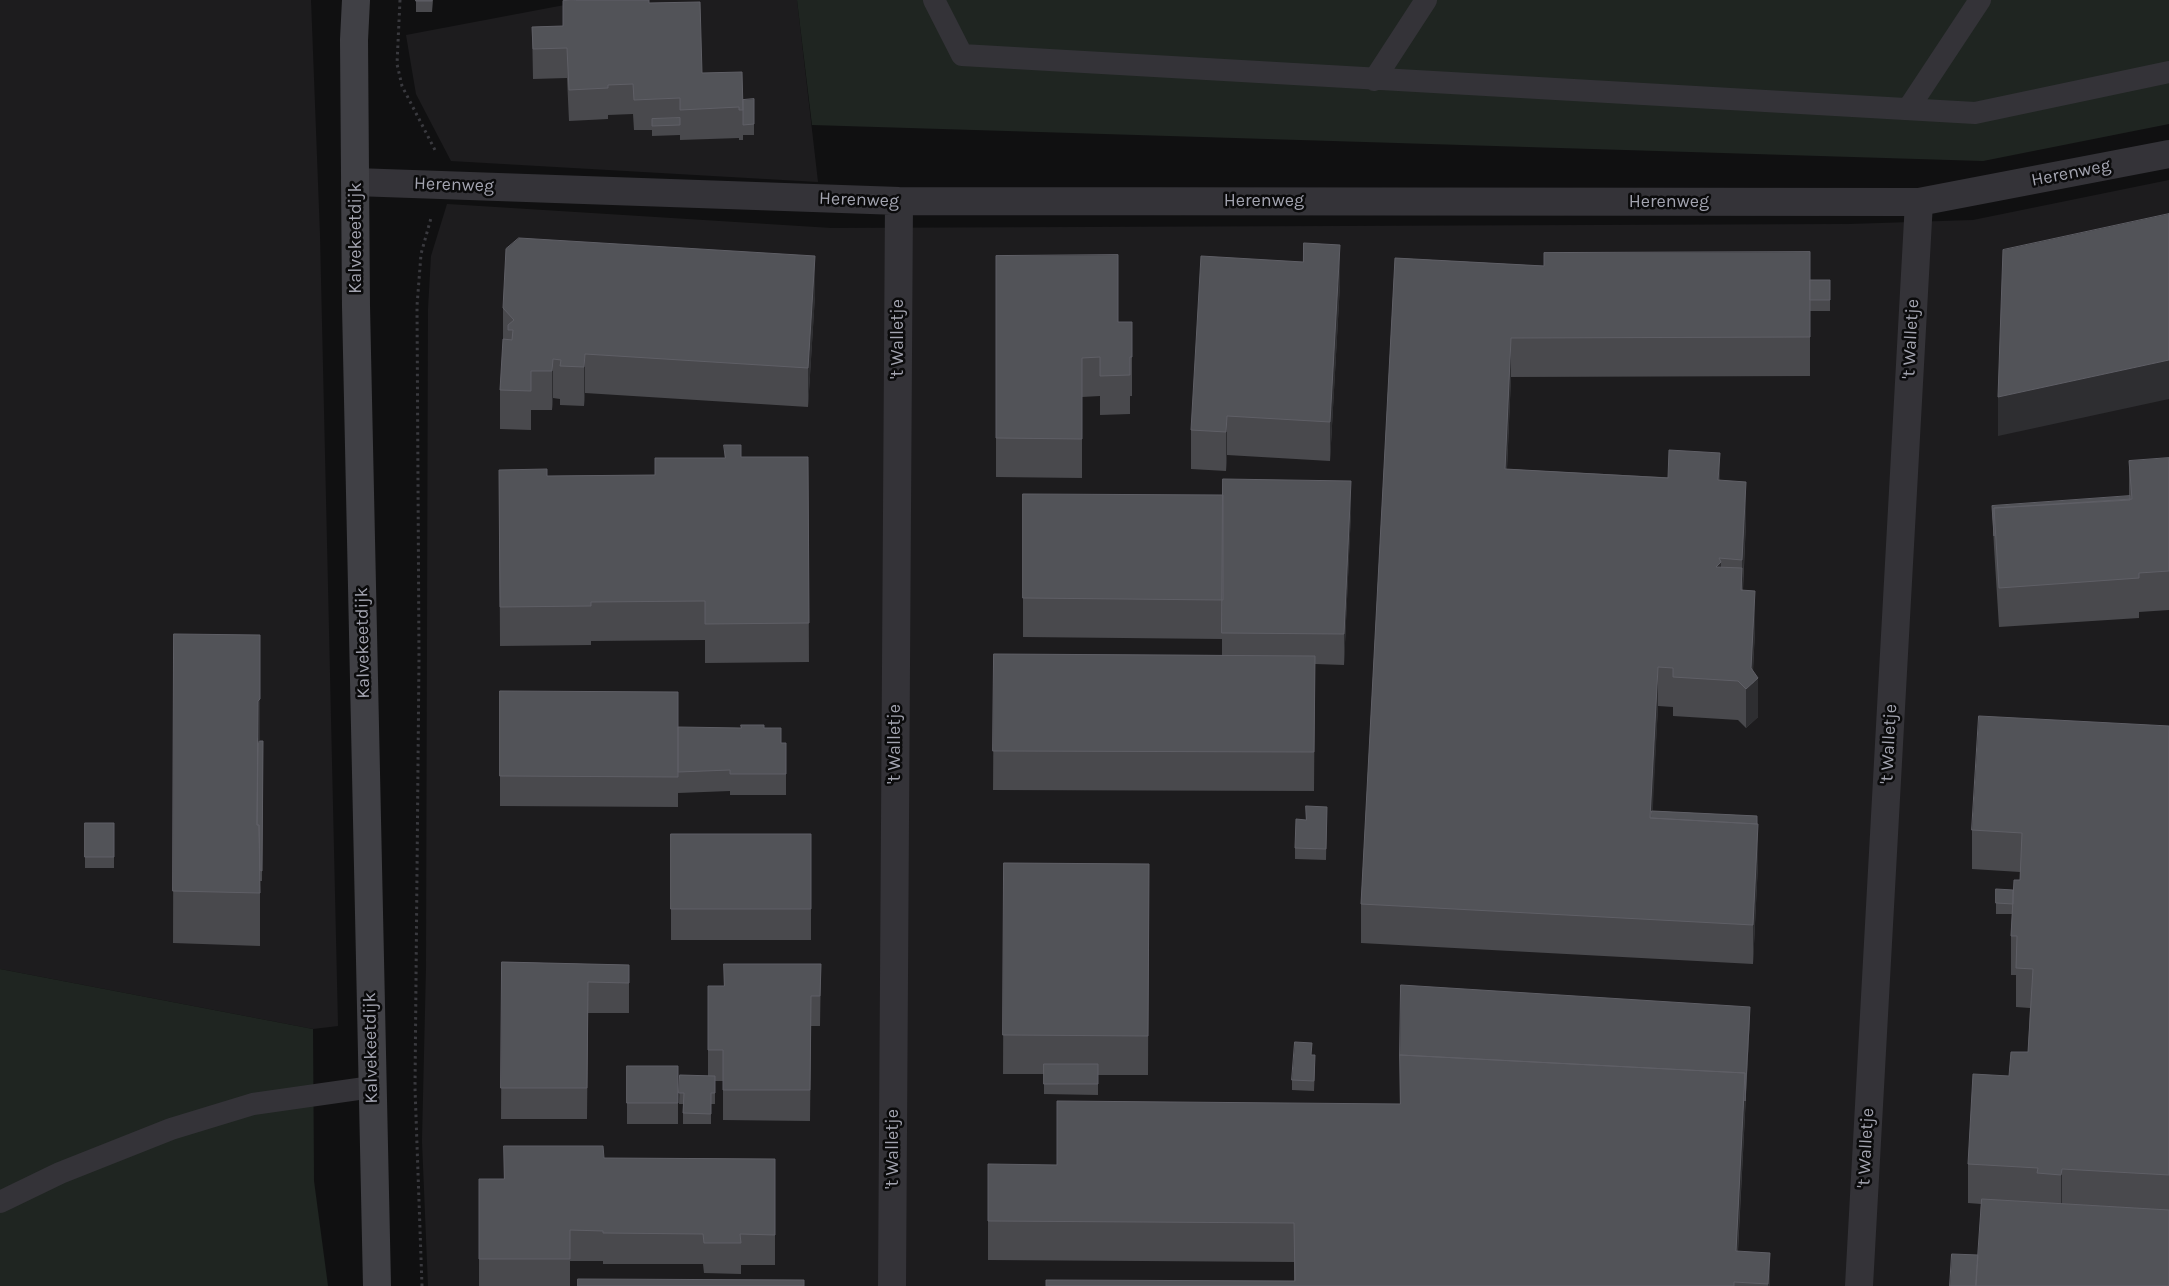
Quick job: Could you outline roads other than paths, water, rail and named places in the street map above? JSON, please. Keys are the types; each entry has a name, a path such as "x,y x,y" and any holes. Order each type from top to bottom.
{"street":[{"name":"Kalvekeetdijk","path":"356,0 354,40 355,182 377,1286"},
{"name":"Herenweg","path":"355,182 899,201 1919,202 2169,154"},
{"name":"'t Walletje","path":"892,1286 899,201"},
{"name":"'t Walletje","path":"1858,1286 1919,202"}],"lane":[{"path":"934,0 962,55 1374,80 1975,113 2169,72"},
{"path":"1374,80 1426,0"},
{"path":"1908,109 1980,0"},
{"path":"0,1202 60,1173 171,1129 253,1104 372,1087"}]}
